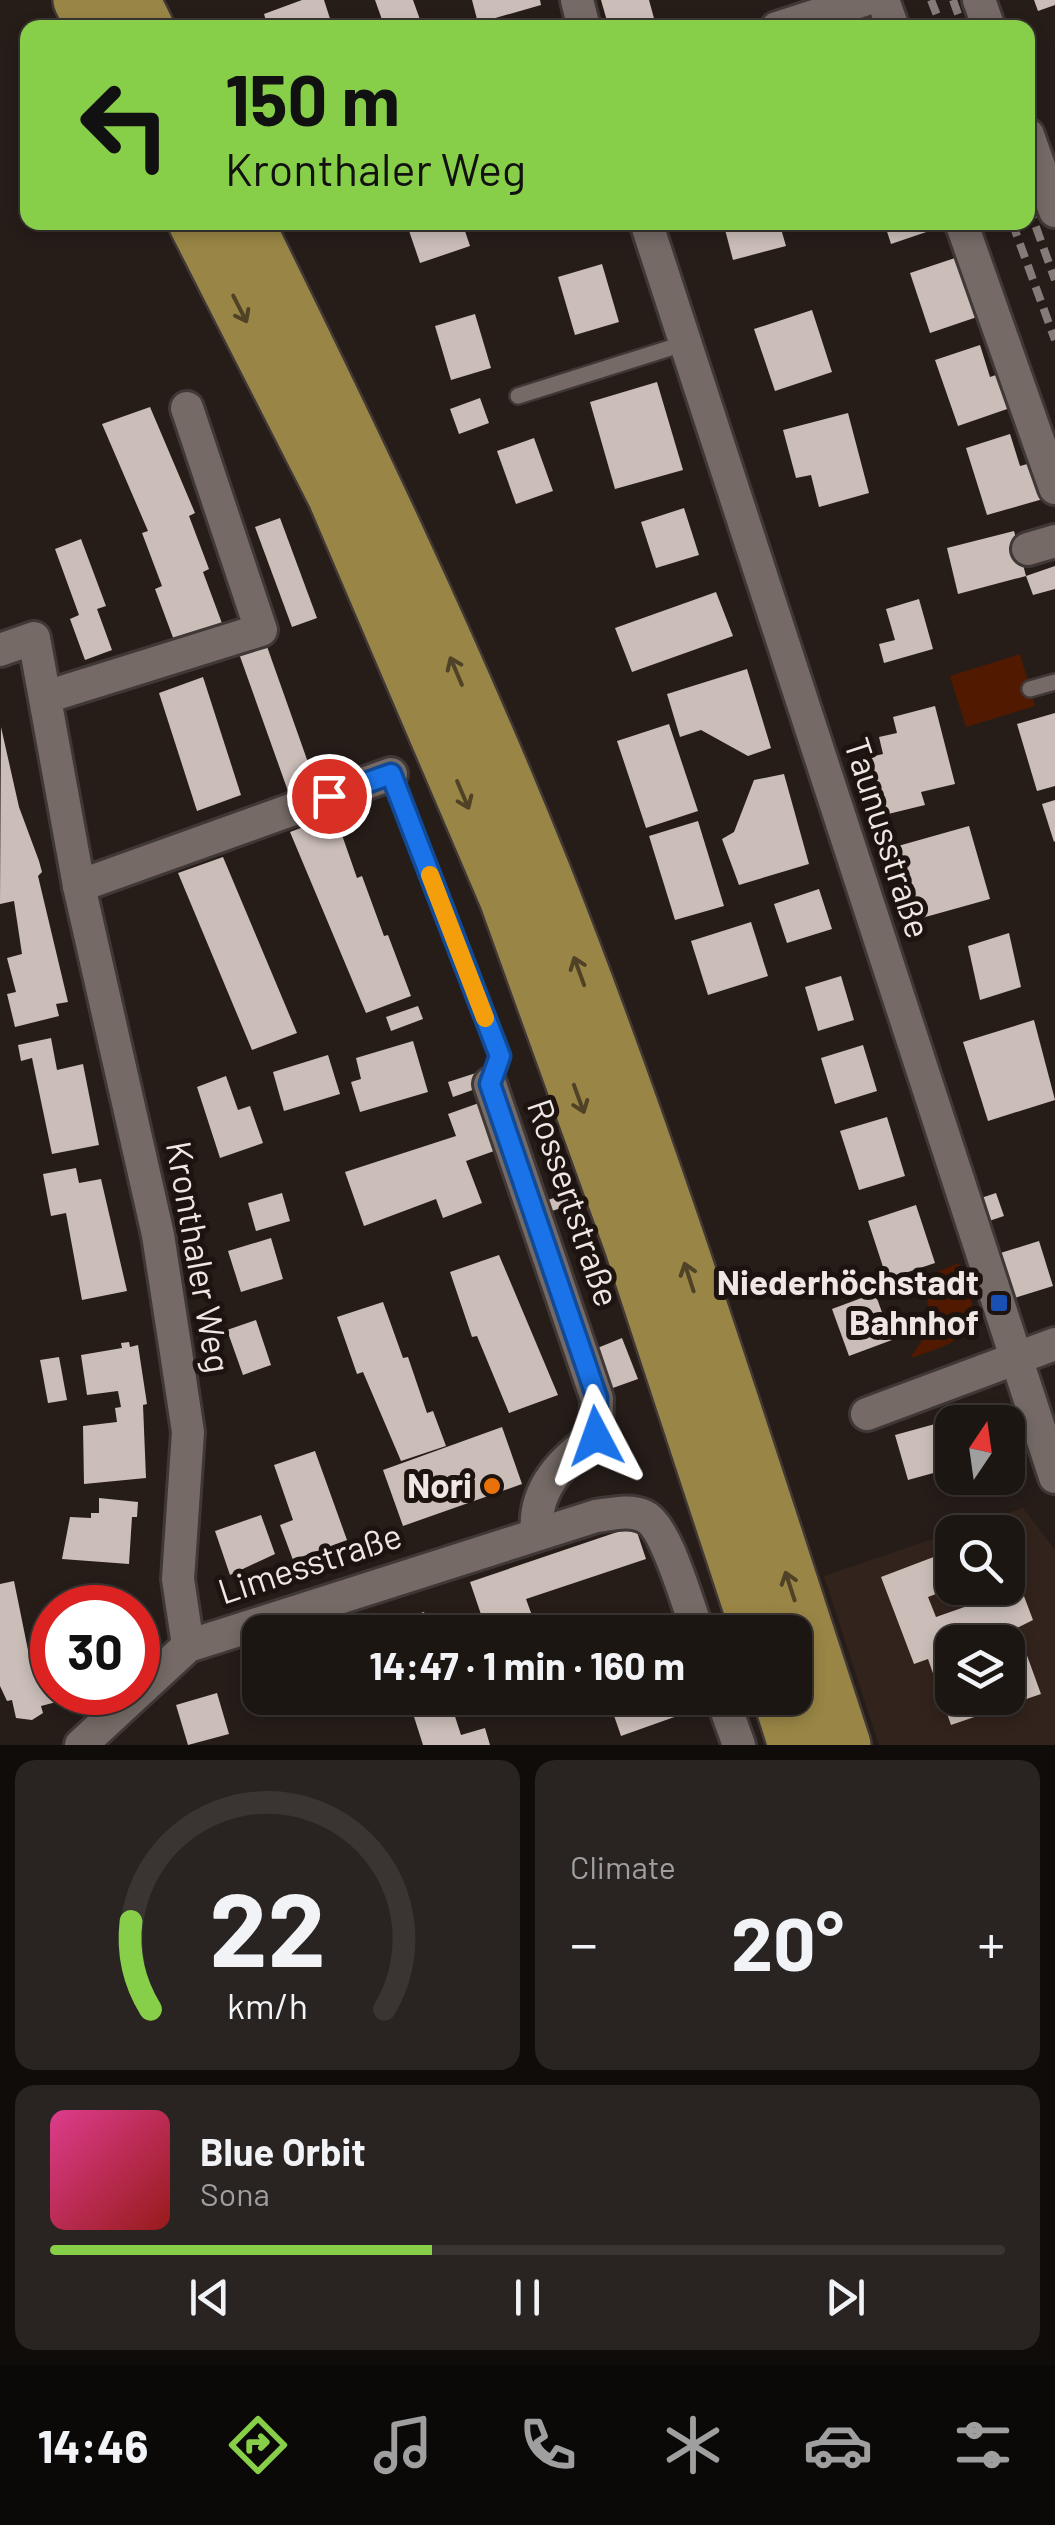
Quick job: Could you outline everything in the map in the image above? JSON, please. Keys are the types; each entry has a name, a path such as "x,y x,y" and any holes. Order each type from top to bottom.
{"highway":[{"path":"200,230 335,495 507,898 632,1245 753,1615"},
{"path":"249,230 382,500 543,873 671,1220 842,1745"},
{"path":"786,1715 796,1745"}],"street":[{"path":"802,20 864,0"},
{"path":"1035,155 1055,211"},
{"name":"Taunusstraße","path":"649,230 1055,1477"},
{"path":"965,230 1055,488"},
{"path":"46,697 261,630 187,408"},
{"name":"Kronthaler Weg","path":"0,650 34,638 79,886 158,1235 188,1432 178,1579 188,1646"},
{"path":"79,886 391,774"},
{"name":"Rossertstraße","path":"490,1084 597,1398 600,1420 596,1436 562,1461 536,1514 537,1532"},
{"path":"867,1414 1055,1344"},
{"name":"Limesstraße","path":"82,1745 188,1646 596,1516 630,1512 648,1517 661,1534 692,1615"},
{"path":"729,1715 740,1745"}],"lane":[{"path":"518,396 686,342"},
{"path":"1030,688 1055,682"},
{"name":"Rossertstraße","path":"391,774 500,1056 490,1084"}],"shaded area":[{"path":"1020,654 1035,706 966,727 950,676"},
{"path":"959,1263 972,1302 969,1327 948,1344 910,1358 930,1329 925,1277"},
{"path":"1023,1508 1055,1550 1055,1745 879,1745 824,1576 935,1538 935,1605 1025,1605 1025,1515 1003,1515"}],"building":[{"path":"302,0 324,0 330,20 266,20 264,14"},
{"path":"375,0 413,0 420,20 382,20"},
{"path":"472,0 540,0 541,5 477,20"},
{"path":"601,0 649,0 654,20 607,20"},
{"path":"1034,0 1055,0 1055,5 1038,11"},
{"path":"409,230 465,230 470,246 420,263"},
{"path":"725,230 781,230 786,246 733,260"},
{"path":"887,230 932,230 891,244"},
{"path":"958,257 977,317 930,333 910,273"},
{"path":"602,264 619,322 575,335 558,277"},
{"path":"812,310 832,372 775,391 754,329"},
{"path":"475,314 491,368 451,380 435,326"},
{"path":"980,345 990,377 999,374 1010,408 958,426 935,360"},
{"path":"657,382 683,470 615,489 590,402"},
{"path":"480,398 489,423 459,434 450,409"},
{"path":"150,407 195,513 189,516 209,569 203,572 223,626 175,643 155,589 162,586 142,533 148,531 102,424"},
{"path":"848,413 869,493 819,507 811,475 796,478 783,430"},
{"path":"1010,434 1020,466 1031,463 1043,499 987,515 966,448"},
{"path":"534,438 553,491 516,504 497,451"},
{"path":"684,508 699,555 656,568 641,522"},
{"path":"280,518 317,618 292,627 255,527"},
{"path":"1014,531 1026,576 958,594 947,548"},
{"path":"81,539 106,606 97,609 112,650 85,660 70,619 79,615 55,549"},
{"path":"1055,566 1055,589 1033,595 1026,576"},
{"path":"716,592 733,636 632,672 615,628"},
{"path":"919,599 933,649 884,663 879,644 895,640 886,609"},
{"path":"264,638 316,785 289,794 237,648"},
{"path":"747,669 771,748 748,756 701,730 680,737 667,694"},
{"path":"203,677 241,795 197,811 159,693"},
{"path":"935,706 955,784 921,792 925,805 880,816 866,758 883,754 879,737 897,733 893,717"},
{"path":"1055,713 1055,786 1037,791 1017,724"},
{"path":"669,724 698,811 646,828 617,741"},
{"path":"1,727 19,807 42,872 38,876 68,1002 56,1004 59,1016 15,1027 7,994 16,992 7,958 22,954 14,901 0,904"},
{"path":"784,774 809,864 739,885 722,839 734,832 754,780"},
{"path":"1055,800 1055,841 1054,842 1042,804"},
{"path":"335,815 357,878 362,876 411,996 366,1013 290,832"},
{"path":"698,821 724,906 675,920 649,836"},
{"path":"969,826 990,899 911,921 891,848"},
{"path":"223,857 297,1033 252,1050 178,873"},
{"path":"819,889 832,929 787,943 774,904"},
{"path":"751,922 768,976 708,995 691,941"},
{"path":"1009,933 1021,987 980,1000 968,946"},
{"path":"841,976 854,1020 818,1031 805,987"},
{"path":"418,1006 423,1019 391,1031 386,1017"},
{"path":"1034,1020 1055,1100 988,1121 963,1042"},
{"path":"51,1038 57,1070 83,1064 99,1145 52,1154 32,1058 21,1061 18,1045"},
{"path":"413,1041 428,1092 360,1112 351,1082 361,1079 356,1058"},
{"path":"863,1045 877,1091 835,1104 821,1058"},
{"path":"328,1055 340,1094 284,1111 273,1072"},
{"path":"476,1073 481,1087 453,1097 448,1082"},
{"path":"226,1076 238,1110 250,1106 263,1143 220,1158 197,1087"},
{"path":"479,1103 497,1150 466,1161 482,1203 443,1218 436,1199 364,1226 345,1172 456,1136 448,1114"},
{"path":"887,1117 905,1176 859,1190 840,1131"},
{"path":"76,1168 79,1183 101,1179 127,1291 82,1300 66,1213 51,1216 43,1174"},
{"path":"282,1193 290,1221 256,1231 248,1203"},
{"path":"996,1193 1004,1216 986,1222 978,1199"},
{"path":"566,1194 570,1205 546,1213 542,1202"},
{"path":"916,1205 935,1263 887,1279 868,1221"},
{"path":"271,1238 283,1279 241,1292 228,1251"},
{"path":"1039,1241 1053,1286 1008,1300 994,1255"},
{"path":"499,1255 558,1395 509,1413 477,1336 472,1337 450,1272"},
{"path":"875,1293 892,1340 849,1356 832,1309"},
{"path":"383,1302 427,1413 433,1411 446,1446 401,1461 363,1372 357,1374 337,1317"},
{"path":"256,1320 271,1365 243,1375 227,1330"},
{"path":"622,1338 638,1379 610,1389 595,1349"},
{"path":"129,1342 130,1347 138,1345 147,1404 143,1405 146,1478 84,1484 83,1426 117,1422 115,1408 121,1407 118,1391 87,1395 81,1355 122,1348 121,1343"},
{"path":"59,1357 67,1400 48,1403 40,1360"},
{"path":"935,1424 935,1473 908,1480 895,1435"},
{"path":"502,1427 522,1484 403,1526 383,1470"},
{"path":"315,1451 347,1540 293,1560 280,1525 293,1520 274,1465"},
{"path":"99,1498 138,1502 137,1517 132,1517 129,1564 62,1559 70,1517 91,1518 91,1513 99,1513"},
{"path":"261,1515 275,1554 230,1575 215,1531"},
{"path":"635,1526 646,1559 526,1599 532,1615 481,1615 470,1582"},
{"path":"935,1556 935,1594 928,1597 936,1617 970,1605 1025,1605 1025,1599 1033,1620 1023,1625 935,1625 935,1679 928,1659 914,1664 881,1577"},
{"path":"14,1581 30,1660 30,1715 40,1715 32,1720 16,1718 12,1700 7,1701 0,1686 0,1584"},
{"path":"1025,1650 1041,1694 1025,1700"},
{"path":"217,1693 229,1734 188,1745 176,1705"},
{"path":"413,1715 455,1715 461,1735 485,1728 490,1745 423,1745"},
{"path":"614,1715 680,1715 621,1736"},
{"path":"948,1715 980,1715 951,1725"}],"railway":[{"path":"931,0 939,20"},
{"path":"953,0 960,20"},
{"path":"1035,224 1055,280"},
{"path":"1015,230 1055,340"}],"slow traffic":[{"path":"430,875 485,1018"}],"place":[{"name":"Niederhöchstadt Bahnhof","path":"999,1303"},
{"name":"Nori","path":"492,1486"}],"route":[{"path":"329,796 391,774 500,1056 490,1084 597,1398 600,1420 596,1436"}]}
